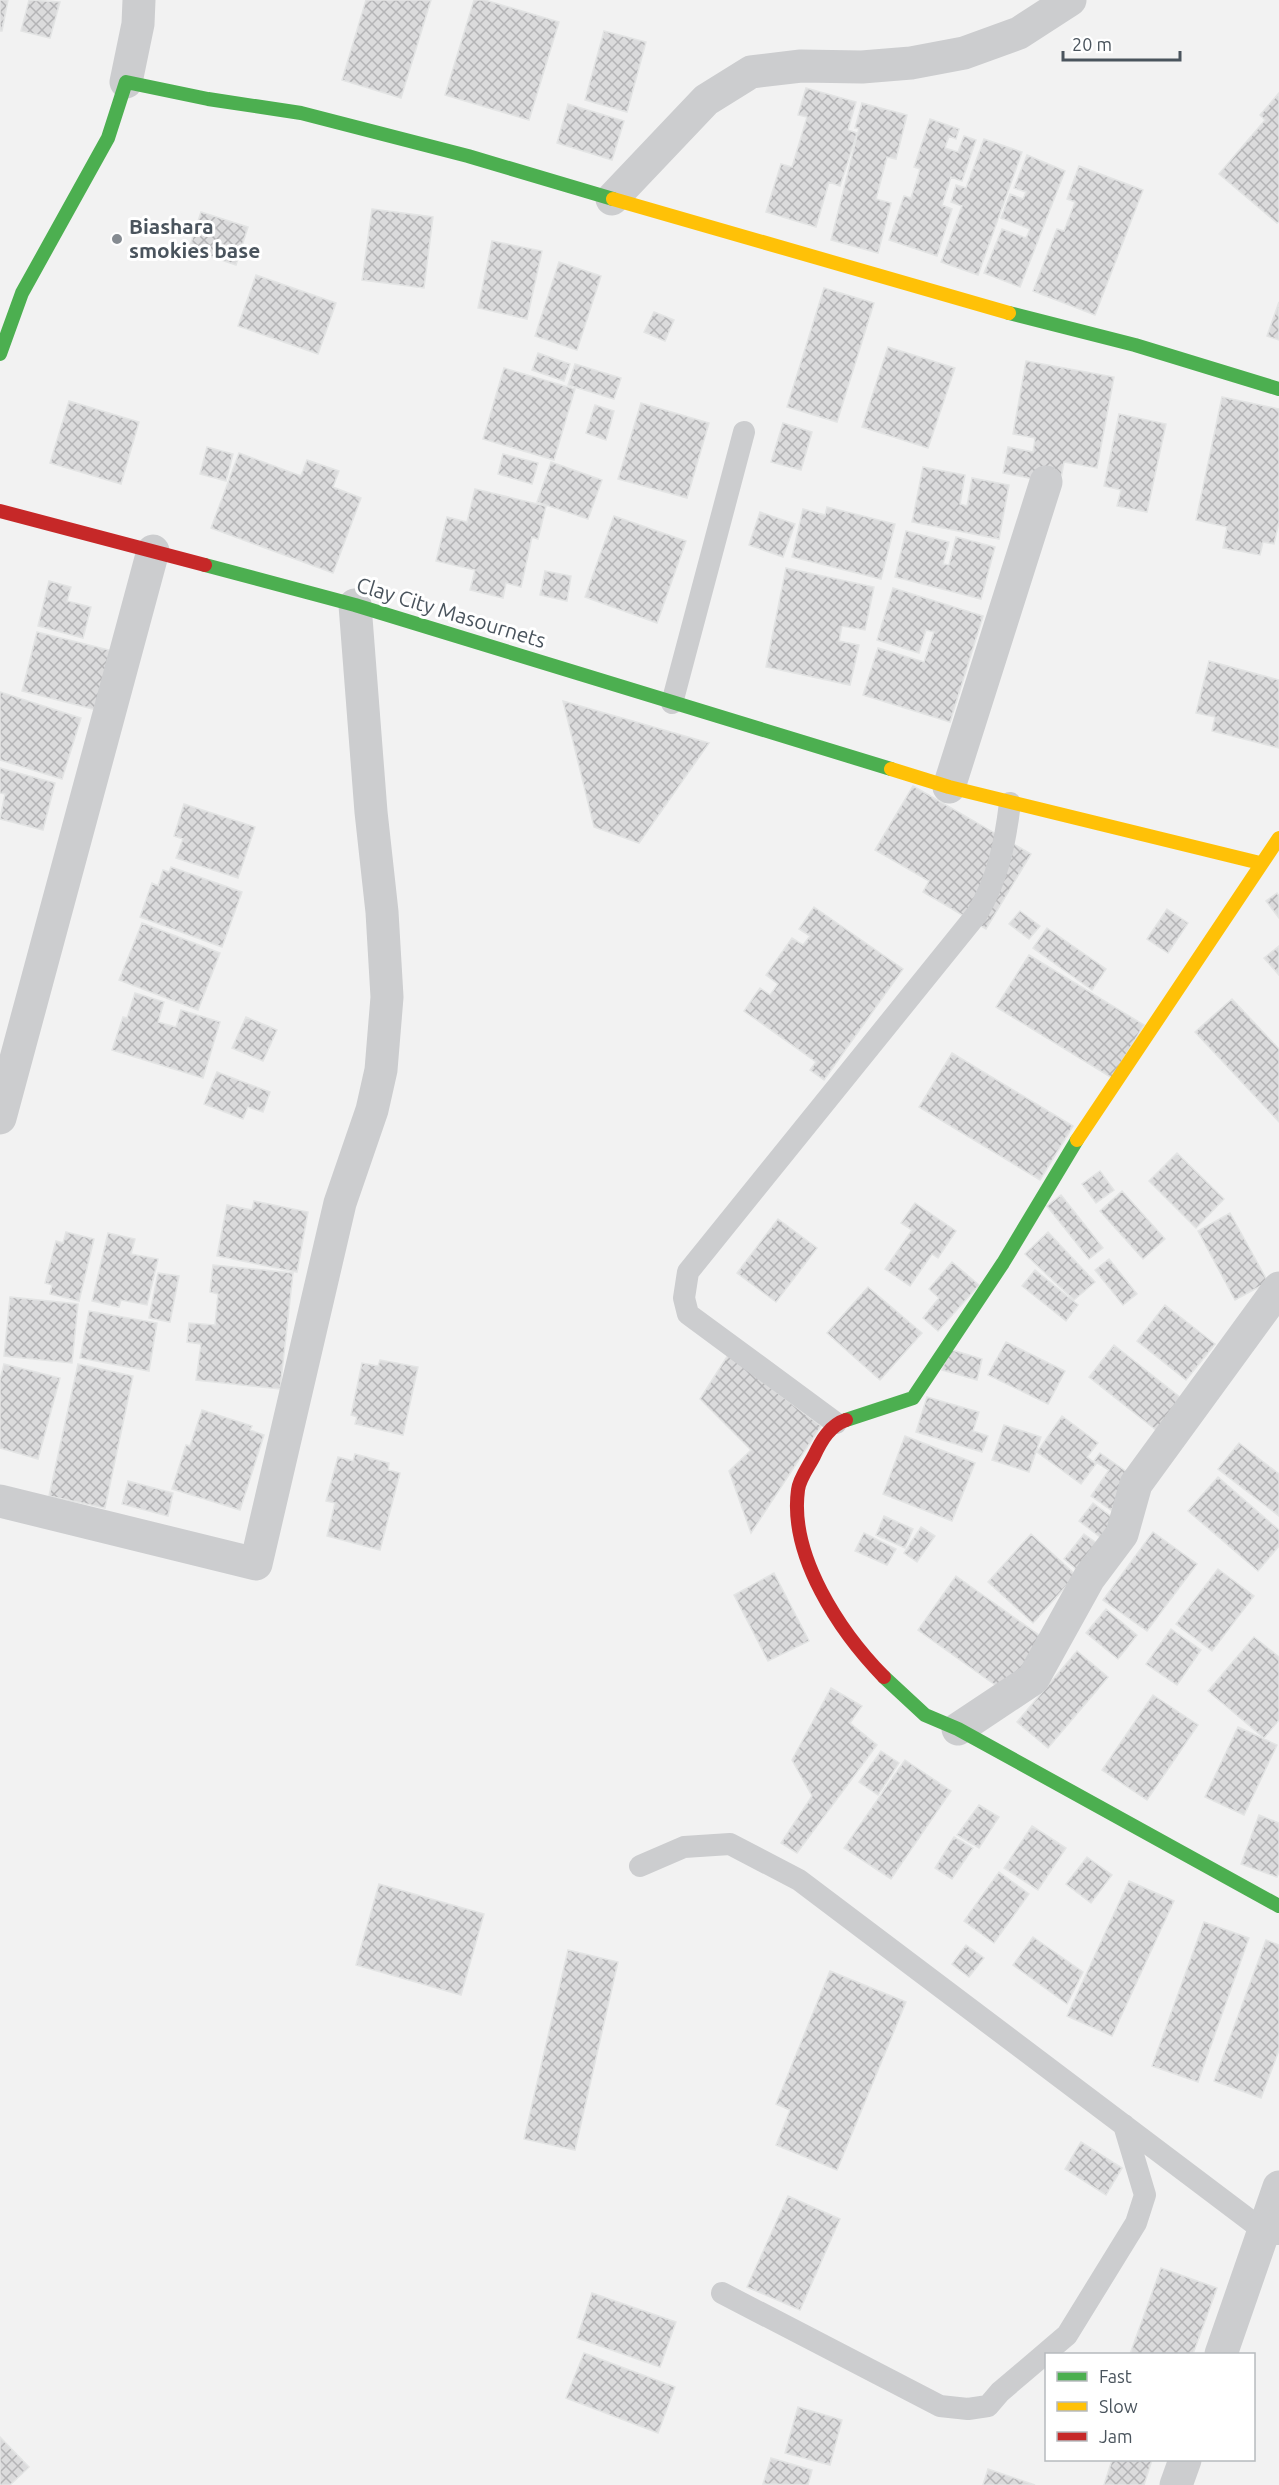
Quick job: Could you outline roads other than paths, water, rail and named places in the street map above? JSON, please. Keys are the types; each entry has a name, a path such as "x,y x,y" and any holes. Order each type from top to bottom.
{"street":[{"path":"0,354 22,293 108,138 126,82 138,24 139,0"},
{"path":"612,199 706,100 751,72 801,66 862,68 911,63 964,53 1019,33 1070,0"},
{"path":"126,82 208,99 301,113 468,156 965,302 1135,345 1279,389"},
{"path":"949,787 1046,482"},
{"name":"Clay City Masournets","path":"0,511 355,604 949,787 1260,863"},
{"path":"0,1118 153,551"},
{"path":"0,1500 256,1564 340,1203 372,1110 381,1070 387,997 355,604"},
{"path":"1279,838 1260,863 1083,1130 1003,1263 913,1398 836,1423 820,1444 798,1488 800,1527 809,1566 838,1622 882,1676 925,1715 958,1729 1279,1906"},
{"path":"958,1729 1033,1679 1089,1578 1122,1534 1136,1484 1279,1288"},
{"path":"1222,2353 1272,2232 1279,2187"},
{"path":"1176,2485 1185,2461"}],"lane":[{"path":"672,703 744,432"},
{"path":"836,1423 688,1314 684,1298 688,1272 977,915 988,894 1004,849 1010,802"},
{"path":"640,1866 684,1847 730,1844 789,1875 1124,2125 1272,2232"},
{"path":"1047,2353 1067,2336 1136,2223 1145,2195 1124,2125"},
{"path":"722,2294 940,2406 968,2409 988,2406 1000,2392 1045,2354"}],"place":[{"name":"Biashara smokies base","path":"117,239"}]}
